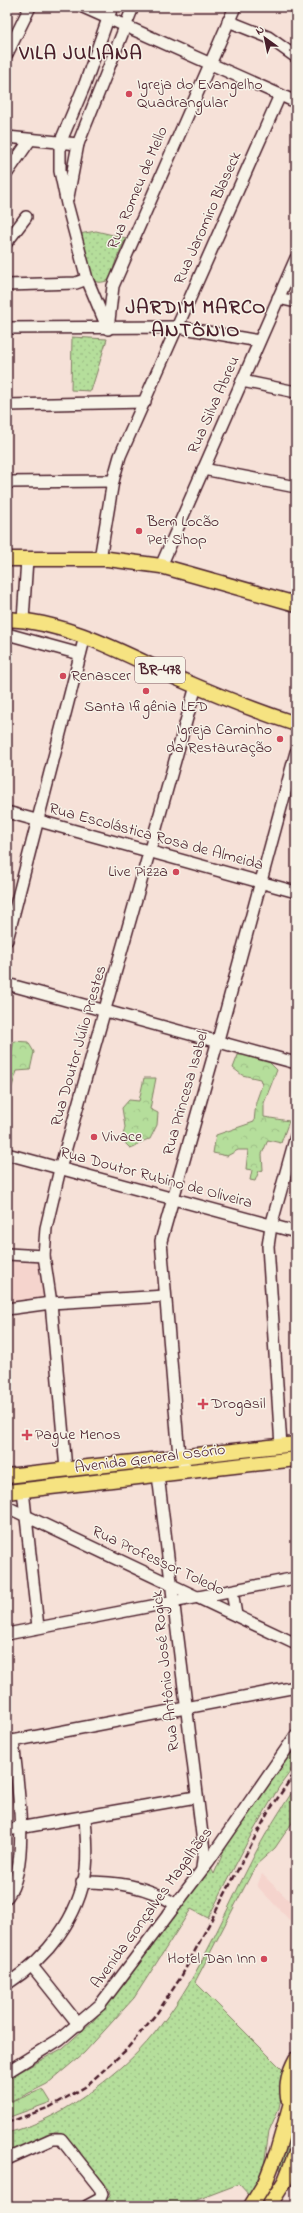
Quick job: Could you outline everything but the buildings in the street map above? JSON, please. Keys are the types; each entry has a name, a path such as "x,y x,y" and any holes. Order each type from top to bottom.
{"main road":[{"path":"7,559 100,559 161,566 296,604"},
{"name":"BR-478","path":"7,619 23,620 56,626 85,636 196,686 296,724"},
{"name":"Avenida General Osório","path":"7,1476 296,1444"},
{"name":"Avenida General Osório","path":"7,1492 296,1459"},
{"path":"288,2107 286,2088 289,2075 296,2058"},
{"path":"258,2206 270,2186 288,2107 296,2085"},
{"path":"251,2206 265,2183 277,2152"},
{"path":"269,2206 285,2181 296,2153"}],"street":[{"path":"7,54 30,7"},
{"path":"84,7 296,102"},
{"path":"108,329 87,279 67,204 60,171 60,143 85,84 112,7"},
{"path":"67,204 78,144 133,7"},
{"name":"Rua Romeu de Mello","path":"108,329 113,286 235,7"},
{"path":"228,21 268,37 296,57"},
{"name":"Rua Jaromiro Blaseck","path":"100,559 113,481 120,456 280,95"},
{"path":"7,137 78,144"},
{"path":"7,173 30,140"},
{"path":"7,242 26,217"},
{"name":"Rua Silva Abreu","path":"161,566 296,258"},
{"path":"7,285 76,283 87,279"},
{"path":"278,298 296,302"},
{"path":"7,328 108,329 178,327 259,341"},
{"path":"242,381 296,392"},
{"path":"7,405 145,402"},
{"path":"203,469 296,487"},
{"path":"7,482 113,481"},
{"path":"23,620 27,559"},
{"path":"7,634 80,654"},
{"path":"7,940 85,636"},
{"name":"Rua Doutor Júlio Prestes","path":"66,1469 51,1303 44,1256 46,1228 60,1169 151,852 196,686"},
{"name":"Rua Princesa Isabel","path":"188,1472 179,1456 161,1241 218,1042 296,752"},
{"name":"Rua Escolástica Rosa de Almeida","path":"7,812 296,892"},
{"path":"7,984 296,1063"},
{"path":"281,1446 268,1246 271,1226 296,1136"},
{"name":"Rua Doutor Rubino de Oliveira","path":"7,1154 296,1232"},
{"path":"7,1254 44,1256"},
{"path":"7,1310 51,1303 165,1296"},
{"name":"Rua Antônio José Rogick","path":"158,1475 204,1857 201,1870"},
{"path":"23,1490 38,1627"},
{"name":"Rua Professor Toledo","path":"7,1507 296,1644"},
{"path":"7,1634 296,1578"},
{"path":"232,1591 236,1615"},
{"path":"7,1897 16,1874 21,1847 10,1742 296,1688"},
{"name":"Avenida Gonçalves Magalhães","path":"7,2072 60,2039 79,2025 100,2005 201,1870 296,1735"},
{"path":"7,1830 196,1797"},
{"path":"7,1984 32,1966 67,1923 86,1869 87,1844 85,1817"},
{"path":"202,1840 214,1852"},
{"path":"82,1882 131,1884 160,1894 175,1904"},
{"path":"32,1966 79,2025"},
{"path":"7,2158 52,2139 61,2140 99,2186 102,2194 100,2199 87,2206"}],"shaded area":[{"path":"7,1261 38,1263 44,1298 7,1304"},
{"path":"262,1874 296,1907 296,1927 257,1886"}],"green space":[{"path":"96,231 126,238 116,260 110,280 101,282 96,282 89,277 79,234"},
{"path":"72,337 107,339 91,391 71,390"},
{"path":"14,1041 28,1042 34,1052 30,1070 17,1071 7,1102 7,1073"},
{"path":"261,1054 277,1070 264,1103 264,1117 289,1121 281,1143 268,1140 262,1154 263,1170 259,1171 255,1181 250,1180 252,1170 246,1169 248,1150 238,1150 227,1156 213,1153 216,1135 254,1122 256,1102 262,1085 260,1079 242,1075 233,1068 238,1055"},
{"path":"144,1078 156,1078 150,1109 158,1113 157,1125 150,1139 130,1148 122,1140 125,1127 122,1108 129,1100 139,1101"},
{"path":"296,1746 296,1764 279,1787 251,1835 208,1918 191,1909 134,1998 84,2053 47,2084 7,2104 7,2079 63,2048 94,2020 128,1979 206,1869 211,1868 214,1874 227,1844"},
{"path":"296,1786 296,1817 275,1848 256,1865 195,1982 286,2073 279,2108 269,2131 264,2165 250,2196 239,2184 181,2206 99,2206 110,2196 109,2189 66,2136 56,2131 18,2151 7,2154 7,2133 42,2121 76,2102 119,2070 153,2035 182,1995 195,1973 261,1842"},
{"path":"43,2089 51,2102 7,2118 7,2104"},
{"path":"296,2100 296,2127 288,2148 283,2172 281,2172 280,2168"}],"railway":[{"path":"7,2123 50,2107 85,2087 125,2051 157,2013 181,1977 269,1811 296,1771"}],"place":[{"name":"Igreja do Evangelho Quadrangular","path":"129,94"},
{"name":"Bem Locão Pet Shop","path":"139,531"},
{"name":"Renascer","path":"63,676"},
{"name":"Santa Ifigênia LED","path":"146,691"},
{"name":"Igreja Caminho da Restauração","path":"280,739"},
{"name":"Live Pizza","path":"176,872"},
{"name":"Vivace","path":"94,1137"},
{"name":"Drogasil","path":"203,1404"},
{"name":"Pague Menos","path":"27,1435"},
{"name":"Hotel Dan Inn","path":"264,1959"}],"district":[{"name":"VILA JULIANA","path":"81,54"},
{"name":"JARDIM MARCO ANTÔNIO","path":"196,320"}]}
